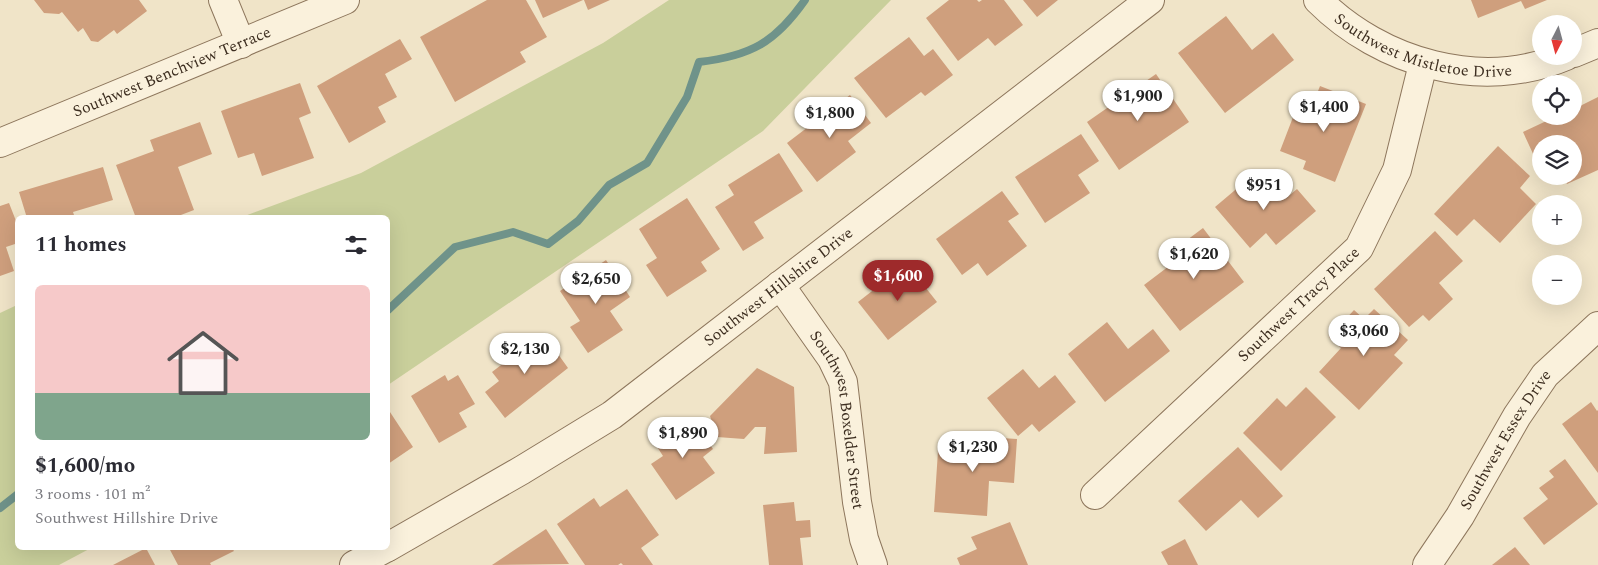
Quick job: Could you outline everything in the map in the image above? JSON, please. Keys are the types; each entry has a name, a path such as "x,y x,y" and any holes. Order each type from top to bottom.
{"street":[{"path":"223,0 241,44"},
{"name":"Southwest Benchview Terrace","path":"0,143 345,0"},
{"name":"Southwest Hillshire Drive","path":"390,545 463,505 612,414 1150,0"},
{"name":"Southwest Mistletoe Drive","path":"1318,0 1331,14 1356,32 1394,52 1423,64 1485,72 1511,70 1532,65"},
{"path":"1582,50 1598,43"},
{"name":"Southwest Tracy Place","path":"1095,495 1359,248 1397,170 1423,64"},
{"name":"Southwest Boxelder Street","path":"780,285 832,359 843,382 857,502 864,539 873,565"},
{"name":"Southwest Essex Drive","path":"1427,565 1460,516 1517,416 1545,375 1598,326"},
{"name":"Southwest Hillshire Drive","path":"354,565 382,550"}],"green space":[{"path":"669,0 891,0 763,131 390,384 390,215 247,215 361,173 603,43"},
{"path":"15,306 15,550 87,550 59,565 0,565 0,313"}],"building":[{"path":"34,0 139,0 147,11 117,34 114,30 98,42 91,41 83,28 78,32 62,12 59,14 44,13"},
{"path":"487,0 526,0 547,37 520,52 526,62 455,102 420,37"},
{"path":"535,0 583,0 543,18"},
{"path":"584,0 610,0 588,10"},
{"path":"949,0 977,0 979,2 982,0 1004,0 1023,25 995,46 988,38 958,61 926,18"},
{"path":"1023,0 1058,0 1037,17"},
{"path":"1471,0 1547,0 1525,9 1521,1 1478,18"},
{"path":"1226,16 1252,50 1273,33 1294,60 1225,113 1178,53"},
{"path":"909,37 924,56 933,49 953,75 925,96 921,92 886,118 854,78"},
{"path":"400,39 412,59 385,74 397,97 378,107 386,122 349,143 317,86"},
{"path":"1156,74 1189,122 1119,170 1087,122"},
{"path":"300,83 311,113 299,118 314,158 262,176 254,153 238,158 221,111"},
{"path":"1320,86 1366,104 1335,182 1303,169 1306,161 1280,151 1295,112 1308,117"},
{"path":"850,95 871,123 848,141 856,152 817,182 787,143"},
{"path":"1598,97 1598,170 1582,177 1582,135 1532,135 1532,152 1523,132 1538,125 1582,125 1582,105"},
{"path":"200,122 212,154 178,167 194,210 181,215 135,215 116,165 154,151 150,140"},
{"path":"1081,134 1099,161 1078,175 1090,193 1045,223 1015,177"},
{"path":"1498,146 1530,176 1520,188 1532,200 1532,208 1500,243 1474,219 1457,236 1434,214"},
{"path":"779,153 803,191 754,222 764,238 743,251 715,207 734,195 728,185"},
{"path":"103,167 113,200 73,212 74,215 26,215 19,192"},
{"path":"1260,169 1285,199 1297,189 1316,211 1276,245 1266,233 1250,248 1215,207"},
{"path":"1002,191 1019,214 1008,221 1027,246 987,276 978,263 962,275 936,239"},
{"path":"687,198 720,249 701,262 707,271 667,297 646,265 657,258 639,229"},
{"path":"9,203 15,218 15,244 6,247 14,271 0,276 0,206"},
{"path":"1203,228 1244,282 1180,331 1144,285 1177,260 1171,252"},
{"path":"1435,231 1463,261 1439,283 1453,299 1429,321 1423,315 1409,327 1374,289"},
{"path":"606,260 630,297 610,311 623,330 588,353 570,327 580,321 560,291"},
{"path":"907,264 937,302 888,340 858,302"},
{"path":"1374,309 1408,340 1394,355 1403,363 1359,410 1319,372 1341,348 1329,337 1354,310 1364,319"},
{"path":"1107,322 1128,349 1153,329 1170,351 1105,402 1068,354"},
{"path":"543,333 568,368 505,418 485,392 499,381 492,372"},
{"path":"757,368 794,387 797,452 764,454 766,427 755,427 744,439 717,437 710,416"},
{"path":"1023,369 1039,388 1055,375 1076,402 1039,432 1032,424 1018,436 987,398"},
{"path":"445,375 448,381 458,375 475,404 459,413 467,427 439,443 411,396"},
{"path":"1306,387 1336,417 1281,471 1243,433 1277,398 1286,407"},
{"path":"1591,402 1598,410 1598,473 1562,424"},
{"path":"390,412 413,447 390,463"},
{"path":"690,417 713,449 703,457 715,473 676,500 651,464 663,456 654,442"},
{"path":"954,435 1017,439 1014,483 989,481 987,516 934,512 938,451 953,453"},
{"path":"1238,447 1283,496 1258,518 1241,500 1206,531 1178,501"},
{"path":"1565,459 1598,504 1544,545 1523,518 1548,499 1539,488 1554,477 1549,471"},
{"path":"627,489 659,535 641,548 653,565 623,565 621,563 618,565 585,565 557,524 594,498 600,507"},
{"path":"794,502 796,521 810,520 811,537 800,538 803,565 769,565 763,505"},
{"path":"1010,522 1028,565 960,565 957,558 977,549 971,537"},
{"path":"546,529 569,564 492,565"},
{"path":"1185,539 1198,565 1168,565 1161,552"},
{"path":"1515,547 1530,565 1492,565"},
{"path":"142,550 147,550 155,565 113,565"},
{"path":"170,550 234,551 210,563 211,565 178,565"}],"waterway":[{"path":"390,308 455,247 513,232 548,244 578,221 609,185 647,163 687,97 699,62 733,56 760,45 783,27 805,0"},
{"path":"0,508 15,496"}]}
